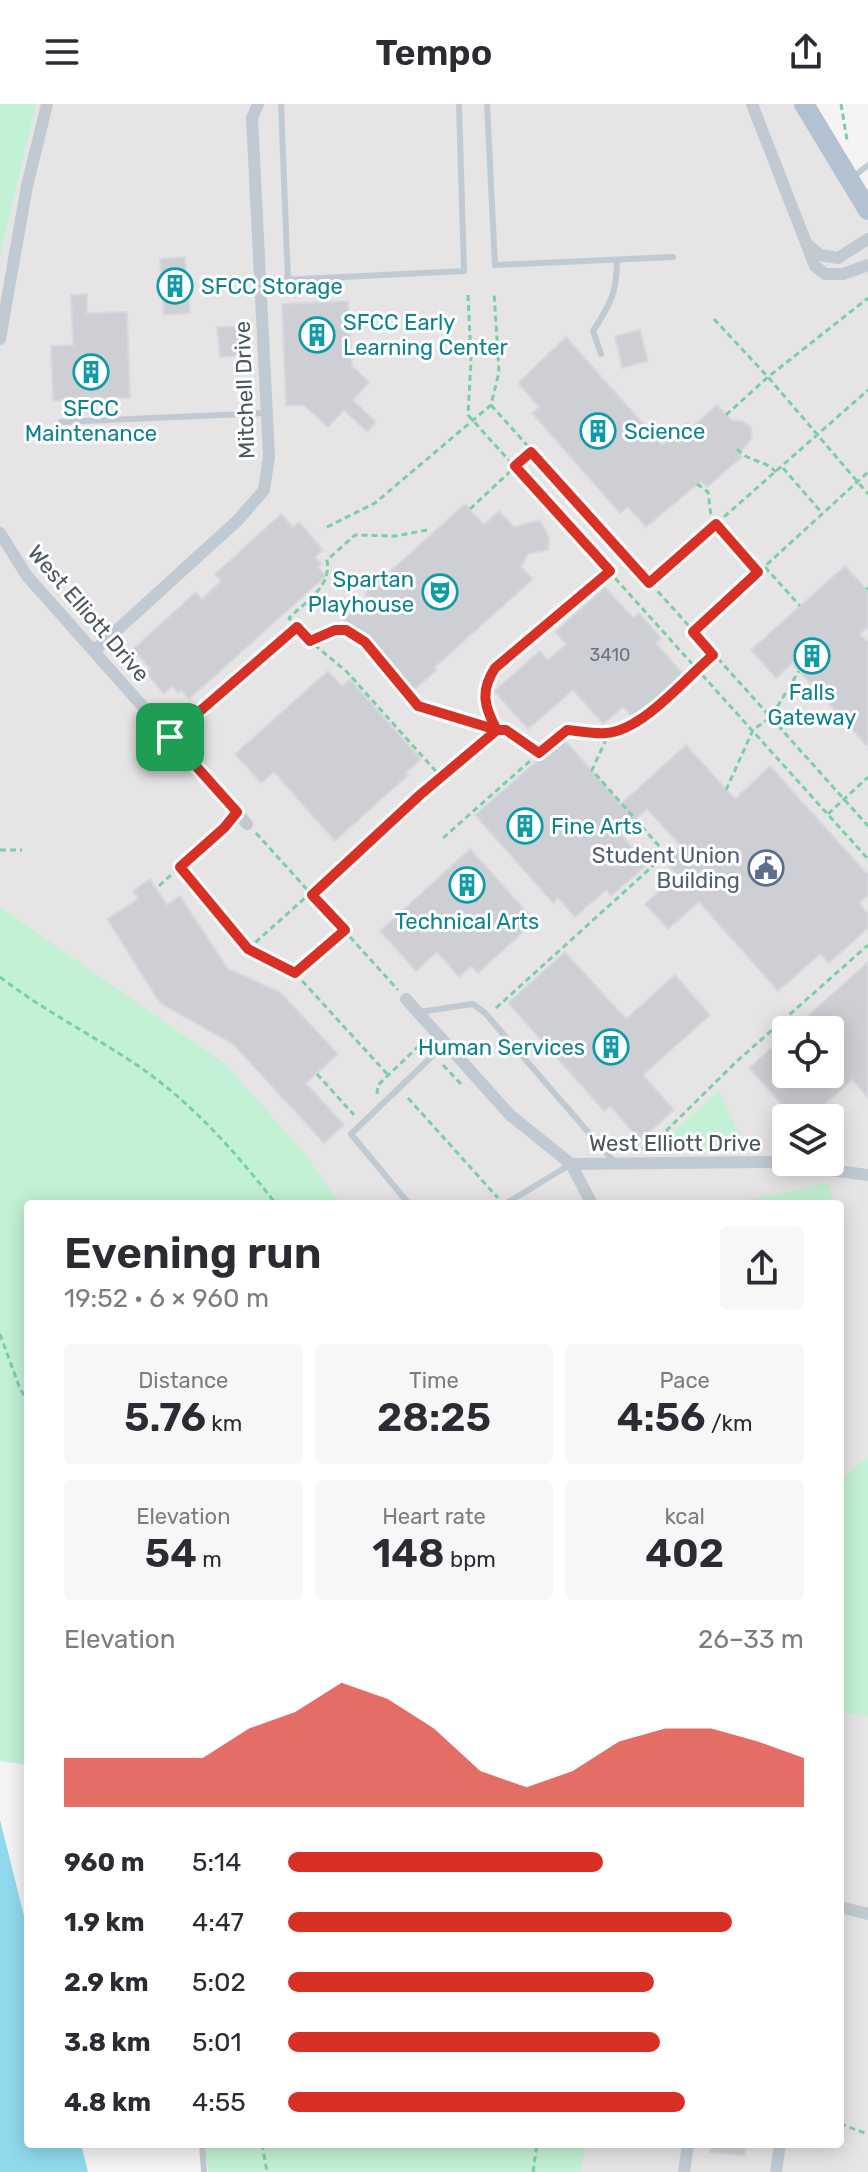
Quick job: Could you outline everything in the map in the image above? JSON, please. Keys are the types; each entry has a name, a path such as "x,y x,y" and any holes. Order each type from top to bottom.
{"main road":[{"path":"804,104 868,210"}],"street":[{"path":"0,339 27,186 47,104"},
{"name":"Mitchell Drive","path":"94,651 238,520 264,490 269,456 252,118 258,104"},
{"path":"752,104 815,266 825,274 843,274 868,265"},
{"path":"806,244 820,255 838,258 868,239"},
{"name":"West Elliott Drive","path":"0,533 27,576 247,824"},
{"name":"West Elliott Drive","path":"406,999 510,1115 571,1164 771,1162 868,1175"},
{"path":"571,1164 590,1200"},
{"path":"844,1908 868,1914"},
{"path":"684,2172 687,2148"},
{"path":"776,2172 779,2148"}],"lane":[{"path":"281,104 288,280"},
{"path":"260,281 464,271 459,104"},
{"path":"487,104 495,265 673,257"},
{"path":"850,180 868,165"},
{"path":"601,354 593,331 611,303 617,284 617,260"},
{"path":"61,422 267,413"},
{"path":"418,1012 473,1004 485,1013 619,1163"},
{"path":"406,1200 351,1134 446,1043"},
{"path":"511,1200 571,1164"},
{"path":"202,2148 204,2172"}],"path":[{"path":"841,104 848,149"},
{"path":"327,527 375,503 491,405 499,372 494,292"},
{"path":"468,295 471,361 468,415 868,859"},
{"path":"726,415 768,377 868,298"},
{"path":"714,319 868,494"},
{"path":"649,583 868,390"},
{"path":"491,405 868,826"},
{"path":"737,449 745,458 769,465 776,472"},
{"path":"470,509 531,452"},
{"path":"782,467 822,513"},
{"path":"693,632 868,472"},
{"path":"697,484 708,492 711,516 716,524 758,572"},
{"path":"427,530 396,536 355,535 327,560 329,570 322,587 289,618 310,641 347,672 441,777"},
{"path":"764,566 800,606"},
{"path":"497,730 489,715 485,696 485,683 495,668 610,571"},
{"path":"170,737 297,627"},
{"path":"310,641 335,630 346,630 365,642 418,706 506,730 539,753"},
{"path":"443,838 567,730 609,733 626,729 665,700 713,655"},
{"path":"726,790 753,730 771,717 799,671"},
{"path":"248,949 497,730"},
{"path":"496,1008 666,854 592,770 609,733"},
{"path":"828,814 868,777"},
{"path":"159,886 224,828 237,812"},
{"path":"247,824 406,999"},
{"path":"0,850 22,850"},
{"path":"180,867 248,949 295,973 389,1076"},
{"path":"295,973 345,930"},
{"path":"619,1163 662,1135 736,1062 868,945"},
{"path":"0,977 28,999 144,1070 190,1107 254,1175 273,1200"},
{"path":"370,1101 378,1093 378,1085 426,1041 419,1032"},
{"path":"443,1065 461,1084"},
{"path":"317,1074 354,1115 362,1108"},
{"path":"408,1098 500,1200"},
{"path":"0,1334 24,1393"},
{"path":"844,2125 868,2134"},
{"path":"263,2148 267,2172"},
{"path":"533,2172 536,2148"}],"shaded area":[{"path":"36,104 804,104 868,210 868,2172 542,2172 545,2148 844,2148 844,1200 284,1200 0,955 0,258"}],"green space":[{"path":"0,104 36,104 0,258"},
{"path":"0,907 225,1064 304,1152 337,1200 24,1200 24,1764 0,1761"},
{"path":"719,1091 746,1148 671,1150 670,1135"},
{"path":"829,1183 833,1200 747,1200"},
{"path":"868,1457 868,1716 844,1713 844,1477"},
{"path":"205,2148 584,2148 581,2172 208,2172"}],"water":[{"path":"0,1820 24,1916 24,2148 82,2148 88,2172 0,2172"}],"building":[{"name":"SFCC Storage","path":"185,257 190,313 164,315 160,259"},
{"name":"SFCC Maintenance","path":"87,294 87,313 127,312 130,398 53,401 51,346 73,345 71,295"},
{"name":"SFCC Early Learning Center","path":"348,301 352,366 369,382 353,400 376,422 367,432 344,410 328,427 304,405 286,406 282,304"},
{"path":"244,326 246,355 220,357 217,327"},
{"path":"640,330 648,361 622,368 615,336"},
{"name":"Science","path":"566,337 662,445 687,423 692,427 717,405 731,420 743,421 751,428 752,438 739,454 742,457 707,487 701,481 646,527 628,507 620,513 532,413 539,407 518,383"},
{"path":"465,504 484,525 499,511 514,527 540,520 549,538 548,550 528,554 521,567 533,579 410,693 344,619 368,597 365,594"},
{"path":"281,514 293,527 299,522 323,550 315,557 322,564 318,567 326,576 189,699 172,686 164,694 146,673 151,669 133,649 196,592 202,599 221,581 215,574"},
{"name":"Falls Gateway","path":"845,566 868,591 868,627 860,634 868,643 868,747 792,663 776,678 751,650"},
{"path":"605,587 633,618 639,613 661,638 656,643 684,675 634,719 623,707 603,724 573,690 528,729 494,691 540,651 548,660 566,644 555,632"},
{"path":"328,671 342,686 350,679 421,759 406,773 408,775 335,841 274,772 261,783 235,754"},
{"name":"Student Union Building","path":"563,738 621,804 686,745 735,799 770,766 868,875 868,895 859,903 868,914 868,928 829,963 820,954 778,991 699,902 668,929 645,904 677,875 664,862 681,846 647,809 620,833 647,865 611,896 606,890 575,917 558,898 553,903 475,815"},
{"name":"Technical Arts","path":"470,849 535,921 478,973 471,966 459,977 437,952 416,971 380,931"},
{"path":"150,879 167,905 180,896 228,969 280,992 338,1054 306,1083 344,1125 324,1143 233,1044 160,1003 107,919 138,899 133,891"},
{"name":"Human Services","path":"565,952 626,1019 675,975 710,1015 643,1075 674,1110 640,1140 610,1106 604,1111 508,1003"},
{"path":"868,962 868,1098 852,1080 844,1087 844,1016 808,1016"},
{"path":"772,1047 772,1088 843,1088 825,1104 781,1104 749,1068"},
{"path":"710,2148 746,2148 745,2156 710,2152"}],"place":[{"name":"SFCC Storage","path":"175,286"},
{"name":"SFCC Early Learning Center","path":"317,335"},
{"name":"SFCC Maintenance","path":"91,372"},
{"name":"Science","path":"598,431"},
{"name":"Spartan Playhouse","path":"440,592"},
{"name":"Falls Gateway","path":"812,656"},
{"name":"Fine Arts","path":"525,826"},
{"name":"Student Union Building","path":"766,868"},
{"name":"Technical Arts","path":"467,885"},
{"name":"Human Services","path":"611,1047"}],"route":[{"path":"170,737 237,812 224,828 180,867 248,949 295,973 345,930 312,895 421,794 497,730 506,730 539,753 567,730 606,733 626,729 665,700 713,655 693,632 758,572 716,524 649,583 531,452 515,466 610,571 495,668 485,683 485,696 489,715 497,730 418,706 365,642 346,630 335,630 310,641 297,627 170,737"}]}
